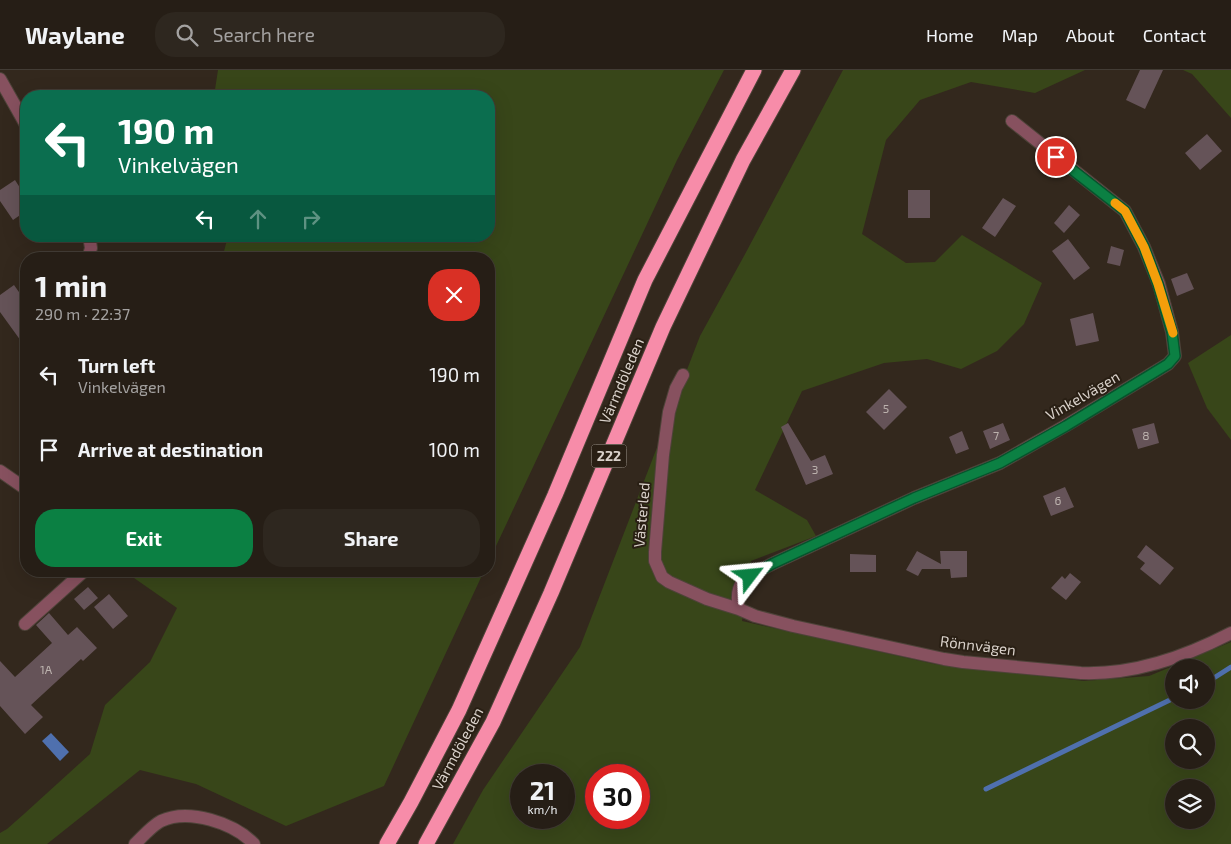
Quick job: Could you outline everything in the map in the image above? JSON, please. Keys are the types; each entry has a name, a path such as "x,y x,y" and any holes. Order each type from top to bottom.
{"highway":[{"name":"Värmdöleden","path":"387,844 459,710 555,495 646,280 754,70"},
{"name":"Värmdöleden","path":"426,844 492,722 551,593 663,327 743,160 793,70"}],"street":[{"path":"0,79 20,115"},
{"name":"Vinkelvägen","path":"738,609 736,598 738,590 741,583 750,576 914,498 1000,463 1066,426 1168,364 1175,356 1172,332 1158,284 1144,247 1125,211 1012,122"},
{"name":"Västerled","path":"684,375 676,388 668,412 654,552 655,561 662,577 669,582 707,600 738,609"},
{"path":"0,471 20,485"},
{"path":"26,624 77,577"},
{"name":"Rönnvägen","path":"738,609 755,616 793,626 944,659 1100,674 1135,669 1163,662 1231,633"},
{"path":"135,844 160,822 176,816 207,819 228,826 251,840 254,844"}],"green space":[{"path":"218,70 724,70 677,160 495,548 495,252 224,252 226,242 495,242 495,90 215,90"},
{"path":"843,70 1085,70 1035,93 971,82 920,100 886,140 862,234 906,263 935,262 962,235 1042,283 1024,324 997,351 961,369 927,359 884,363 802,391 755,490 807,520 816,536 751,561 742,621 934,664 1084,681 1149,676 1165,669 1165,709 1215,709 1215,659 1190,659 1231,642 1231,844 453,844 483,790 580,647 700,336"},
{"path":"1183,70 1231,70 1231,118 1192,74"},
{"path":"1231,335 1231,440 1207,408 1188,363"},
{"path":"133,577 481,577 384,786 286,826 196,784 140,770 47,844 0,844 0,833 7,829 90,754 105,705 150,662 177,608"}],"water":[{"path":"51,733 69,752 60,761 42,741"}],"building":[{"path":"1140,70 1163,70 1145,109 1126,100"},
{"path":"1207,134 1222,151 1200,170 1185,153"},
{"path":"15,180 20,188 20,215 13,220 0,201 0,190"},
{"path":"908,190 930,190 930,218 908,218"},
{"path":"1003,198 1016,206 995,237 982,228"},
{"path":"1069,205 1080,215 1064,233 1054,223"},
{"path":"1068,239 1090,268 1074,280 1052,251"},
{"path":"1111,246 1124,250 1120,266 1107,263"},
{"path":"1187,273 1194,289 1177,296 1171,279"},
{"path":"14,285 20,294 20,340 0,312 0,295"},
{"path":"1093,313 1099,341 1076,346 1070,319"},
{"path":"889,389 907,407 884,430 866,412"},
{"path":"788,423 811,461 825,455 833,474 806,485 781,427"},
{"path":"1003,423 1010,440 990,449 983,431"},
{"path":"1154,423 1159,443 1138,449 1132,429"},
{"path":"962,431 969,449 956,454 949,437"},
{"path":"1065,487 1074,507 1051,516 1043,496"},
{"path":"1146,545 1174,568 1160,585 1140,569 1145,563 1137,557"},
{"path":"917,551 941,564 940,551 967,551 967,577 951,578 950,569 922,569 918,576 906,570"},
{"path":"850,554 876,555 876,572 850,572"},
{"path":"1070,573 1081,582 1066,600 1051,588 1062,576 1065,579"},
{"path":"88,587 98,598 84,610 74,599"},
{"path":"109,594 128,616 113,629 94,607"},
{"path":"49,613 68,635 77,627 97,648 83,661 81,659 31,705 43,717 25,734 0,706 0,661 15,677 52,643 36,625"}],"waterway":[{"path":"1215,677 1231,667"},
{"path":"986,789 1165,702"}],"slow traffic":[{"path":"1115,203 1125,211 1144,247 1173,333"}],"route":[{"path":"750,576 914,498 1000,463 1066,426 1168,364 1175,356 1172,332 1158,284 1144,247 1125,211 1056,157"}]}
